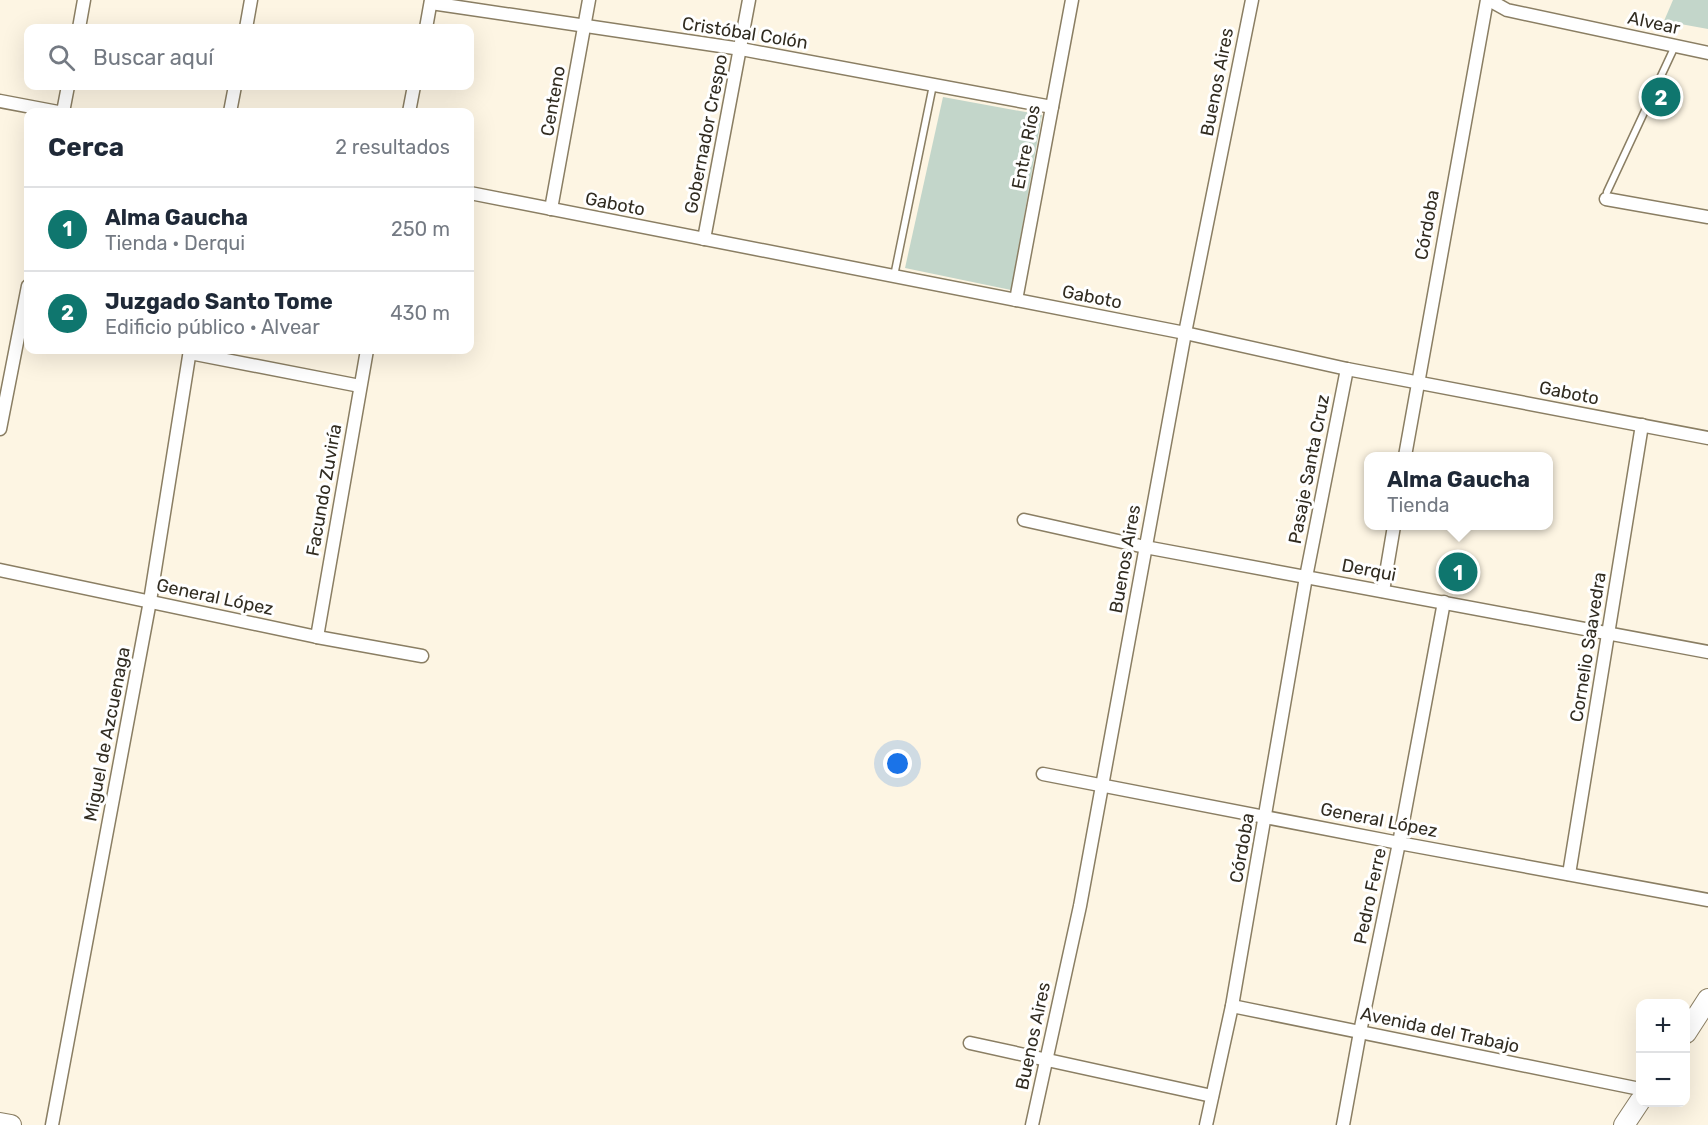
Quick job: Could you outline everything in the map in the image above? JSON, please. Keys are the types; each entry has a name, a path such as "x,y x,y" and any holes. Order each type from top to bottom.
{"main road":[{"path":"1690,1027 1708,999"},
{"path":"1624,1125 1637,1107"},
{"path":"0,1123 11,1125"}],"street":[{"path":"80,24 84,0"},
{"path":"247,24 251,0"},
{"name":"Centeno","path":"552,209 589,0"},
{"name":"Gobernador Crespo","path":"704,239 749,0"},
{"name":"Entre Ríos","path":"1016,300 1072,0"},
{"name":"Buenos Aires","path":"1032,1125 1080,906 1185,333 1252,0"},
{"name":"Alvear","path":"1488,0 1507,10 1708,53"},
{"name":"Córdoba","path":"1406,452 1488,0"},
{"path":"427,24 431,1"},
{"name":"Cristóbal Colón","path":"431,1 741,49 1052,107"},
{"path":"64,108 67,90"},
{"path":"231,108 234,90"},
{"path":"410,108 413,90"},
{"path":"0,101 37,108"},
{"name":"Gaboto","path":"474,194 1185,333 1347,369 1708,438"},
{"path":"1607,196 1708,216"},
{"path":"0,429 24,306"},
{"name":"Miguel de Azcuenaga","path":"52,1125 150,601 190,354"},
{"path":"205,354 360,386"},
{"name":"Facundo Zuviría","path":"317,637 366,354"},
{"name":"Pasaje Santa Cruz","path":"1306,577 1347,369"},
{"name":"Cornelio Saavedra","path":"1569,874 1642,425"},
{"name":"Derqui","path":"1024,520 1145,547 1708,652"},
{"path":"1383,591 1393,530"},
{"name":"General López","path":"0,570 317,637 422,656"},
{"name":"Córdoba","path":"1206,1125 1232,1006 1306,577"},
{"name":"Pedro Ferre","path":"1344,1125 1444,602"},
{"name":"General López","path":"1043,774 1708,900"},
{"name":"Avenida del Trabajo","path":"1232,1006 1636,1088"},
{"path":"970,1043 1212,1096"}],"lane":[{"path":"1607,196 1675,46"},
{"path":"893,276 933,85"}],"green space":[{"path":"1673,0 1708,0 1708,29 1664,21"},
{"path":"943,97 1042,115 1011,290 905,268"}],"place":[{"name":"Juzgado Santo Tome","path":"1661,97"},
{"name":"Alma Gaucha","path":"1458,572"}]}
